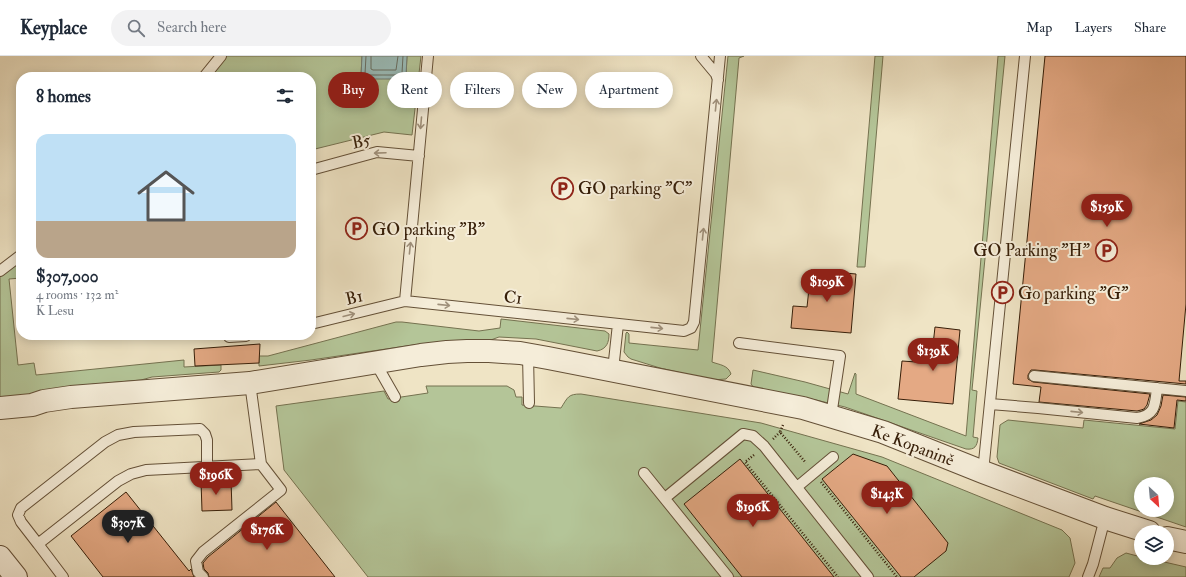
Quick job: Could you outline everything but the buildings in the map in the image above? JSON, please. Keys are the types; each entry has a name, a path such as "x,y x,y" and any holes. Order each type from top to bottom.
{"street":[{"name":"Ke Kopanině","path":"32,405 44,401 71,397 250,383 421,354 467,351 528,354 803,408 831,416 883,432 983,472 1105,518 1134,527"},
{"path":"0,408 32,405"},
{"path":"0,422 32,405"},
{"path":"1174,539 1186,542"},
{"path":"0,557 16,577"}],"lane":[{"path":"208,72 221,56"},
{"path":"405,301 428,56"},
{"path":"701,56 716,74 718,80"},
{"path":"718,80 720,56"},
{"path":"983,472 1025,56"},
{"name":"C1","path":"405,301 684,331 691,328 693,325 718,80"},
{"name":"B5","path":"316,169 377,152 419,156"},
{"path":"0,270 16,259"},
{"name":"B1","path":"316,323 405,301"},
{"path":"613,370 618,324"},
{"path":"739,343 840,356 831,416"},
{"path":"528,354 529,403"},
{"path":"375,362 396,397"},
{"path":"1034,376 1186,391"},
{"path":"203,577 198,572 196,561 203,552 281,490 261,464 250,383"},
{"path":"990,404 1142,418 1148,415 1154,407 1157,388"},
{"path":"63,577 21,522 18,515 21,508 105,442 118,435 134,432 200,429 205,434 207,440 207,466"},
{"path":"665,498 743,434 753,436 764,446 868,577"},
{"path":"797,487 833,458"},
{"path":"38,544 118,481 131,474 146,470 261,464"},
{"path":"644,473 728,577"},
{"path":"1088,577 1093,564 1105,518"}],"path":[{"path":"783,425 780,432 809,467"},
{"path":"758,452 745,462 838,577"},
{"path":"819,479 897,577"}],"green space":[{"path":"226,56 362,56 361,72 328,72 328,108 379,108 379,76 387,76 387,108 415,108 412,135 384,132 316,149 316,72 213,72"},
{"path":"407,56 421,56 419,72 406,72"},
{"path":"728,56 744,56 739,58 712,362 726,367 731,374 726,379 712,380 660,368 631,359 624,352 627,332 629,334 629,343 698,350"},
{"path":"875,56 883,56 865,267 857,267"},
{"path":"998,56 1005,56 972,390 977,391 973,437 978,438 975,447 972,449 966,449 845,407 754,388 751,384 753,370 848,394 855,373 856,394 966,436"},
{"path":"16,264 16,278 9,279 18,365 34,363 36,375 184,360 184,367 221,365 221,370 219,372 152,377 141,380 73,386 0,401 0,275"},
{"path":"501,319 605,331 609,334 609,340 603,349 597,351 536,339 499,337 488,341 457,341 420,344 259,366 259,356 268,356 396,322 479,331 500,328"},
{"path":"426,386 507,386 514,390 516,397 522,397 522,405 561,408 569,397 581,394 761,423 882,457 1062,530 1070,538 1075,563 1069,577 368,577 284,470 276,406 384,391 388,399 428,393"},
{"path":"1178,401 1186,402 1186,527 1157,517 1174,517 1174,477 1134,477 1134,509 1095,496 1093,499 999,463 997,457 1000,425 1008,420 1083,428 1084,420 1175,429"},
{"path":"1126,553 1134,555 1134,565 1174,564 1186,567 1186,577 1099,577 1103,568 1110,568 1117,558"}],"water":[{"path":"362,56 407,56 406,72 387,72 387,79 379,79 379,72 361,72"}],"place":[{"name":"GO parking \"C\"","path":"562,188"},
{"name":"GO parking \"B\"","path":"357,229"},
{"name":"GO Parking \"H\"","path":"1106,250"},
{"name":"Go parking \"G\"","path":"1002,293"}]}
